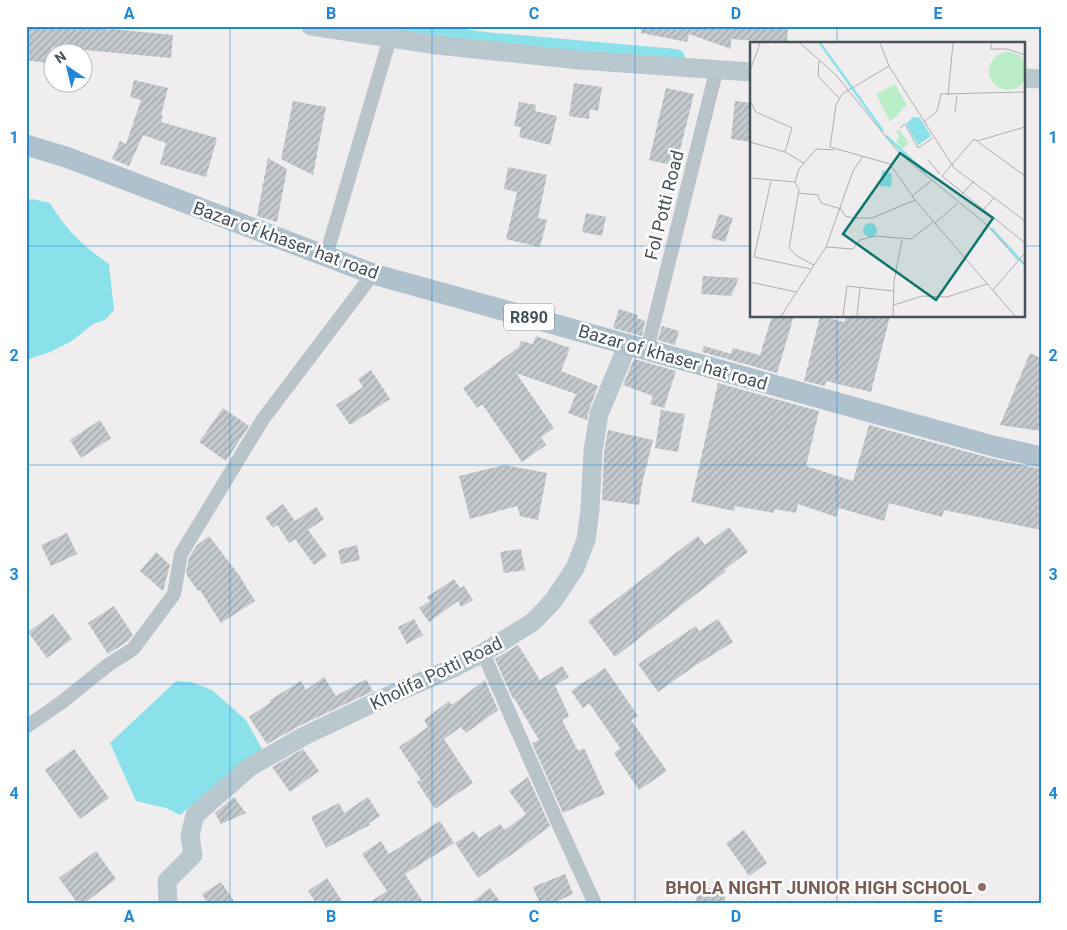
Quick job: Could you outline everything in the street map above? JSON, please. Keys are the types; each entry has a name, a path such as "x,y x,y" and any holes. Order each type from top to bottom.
{"main road":[{"name":"Bazar of khaser hat road","path":"26,146 66,157 373,274 993,446 1041,457"}],"street":[{"path":"311,26 437,45 579,60 717,68 750,72"},
{"path":"326,256 390,38"},
{"name":"Fol Potti Road","path":"637,347 717,68"},
{"path":"1024,78 1041,79"},
{"path":"26,727 62,702 108,665 133,649 174,594 181,554 263,419 373,274"},
{"name":"Kholifa Potti Road","path":"168,904 167,881 193,855 190,836 195,815 250,767 304,736 483,653 533,622 553,601 575,568 586,540 590,509 593,452 599,414 637,347"},
{"path":"483,653 595,904"}],"water":[{"path":"32,199 50,203 76,237 109,264 114,310 105,320 93,324 72,341 50,352 26,360 26,201"},
{"path":"176,681 191,682 212,690 246,720 262,749 180,815 166,808 136,801 110,743"}],"building":[{"path":"26,26 81,26 173,35 171,58 92,51 92,42 42,42 42,62 26,59"},
{"path":"641,26 788,26 787,42 731,39 731,49 689,34 687,42 641,33"},
{"path":"134,80 168,88 161,122 217,138 206,177 160,164 166,143 143,135 129,166 112,159 120,141 126,144 141,100 130,97"},
{"path":"574,83 602,87 598,111 590,109 589,119 569,116"},
{"path":"666,88 694,94 676,166 649,160"},
{"path":"293,101 326,107 313,175 281,159"},
{"path":"735,101 750,103 750,142 731,139"},
{"path":"519,102 536,105 535,111 557,116 550,145 519,137 521,127 514,126"},
{"path":"268,158 287,169 277,222 257,216"},
{"path":"508,167 547,175 538,218 547,220 540,247 506,239 517,192 504,189"},
{"path":"586,213 606,217 602,236 582,232"},
{"path":"719,214 733,218 725,242 711,238"},
{"path":"703,276 739,278 731,296 701,294"},
{"path":"619,309 638,315 637,318 645,321 642,336 613,328"},
{"path":"771,318 793,318 777,373 702,352 704,346 731,354 733,348 760,355"},
{"path":"820,318 844,322 846,318 890,318 871,392 826,381 825,386 804,381"},
{"path":"662,326 679,331 675,345 658,340"},
{"path":"536,336 570,348 561,371 598,386 587,420 568,413 576,394 516,373 554,428 541,437 546,445 522,462 482,404 477,408 463,388 519,347 521,341 533,344"},
{"path":"1030,353 1041,358 1041,431 1000,425"},
{"path":"634,359 676,371 664,408 650,404 653,396 623,385"},
{"path":"371,370 390,399 350,425 336,405 363,387 358,379"},
{"path":"718,383 819,411 806,466 853,481 869,425 990,458 1041,469 1041,530 944,510 942,517 889,503 884,521 839,508 836,517 798,504 796,513 775,509 774,513 735,506 734,511 691,502"},
{"path":"223,408 249,426 226,461 199,442"},
{"path":"661,410 685,414 678,452 655,448"},
{"path":"100,420 111,438 81,458 70,440"},
{"path":"608,430 653,440 639,505 602,500 604,452"},
{"path":"504,465 547,473 538,520 520,516 517,506 470,519 459,476"},
{"path":"283,504 295,521 316,507 324,519 308,530 327,556 314,565 295,539 289,543 277,525 273,528 265,517"},
{"path":"729,527 748,552 615,657 588,621 698,536 705,545"},
{"path":"67,533 77,554 51,566 41,545"},
{"path":"209,536 239,575 255,601 221,623 200,590 198,591 186,574 189,557 197,545"},
{"path":"357,545 360,560 341,564 338,550"},
{"path":"521,549 525,570 504,573 500,552"},
{"path":"156,552 170,565 163,591 140,571"},
{"path":"454,579 460,588 464,586 473,600 461,607 458,601 429,622 419,608 430,601 427,597"},
{"path":"114,606 133,635 128,641 108,654 88,623"},
{"path":"53,614 72,639 47,658 28,632"},
{"path":"414,619 423,635 407,644 398,627"},
{"path":"718,619 733,642 658,692 638,664 696,626 699,631"},
{"path":"518,645 540,680 562,666 569,677 555,685 569,716 562,720 578,751 584,748 605,794 563,813 532,743 539,740 513,699 495,659"},
{"path":"605,668 638,716 631,720 667,771 639,790 614,753 620,748 589,703 583,708 571,691"},
{"path":"324,677 336,696 366,679 373,691 299,726 267,744 249,717 271,702 270,700 301,681 306,690"},
{"path":"485,680 498,710 466,733 461,727 444,739 473,783 435,809 417,782 421,780 399,747 428,727 424,720 449,701 452,705"},
{"path":"74,749 109,798 80,819 45,770"},
{"path":"303,749 319,771 290,792 272,767"},
{"path":"528,777 550,826 478,878 455,843 474,831 479,838 500,824 505,830 526,814 509,791"},
{"path":"234,797 246,813 221,824 215,813"},
{"path":"368,797 380,816 369,823 370,825 326,848 311,817 339,803 344,813"},
{"path":"440,821 454,843 405,874 424,904 367,904 387,891 362,854 381,841 389,854"},
{"path":"744,830 767,863 749,876 726,843"},
{"path":"96,851 116,879 83,904 78,904 59,878"},
{"path":"565,874 573,894 551,904 540,904 533,887"},
{"path":"327,878 344,904 317,904 308,891"},
{"path":"221,882 236,904 208,904 202,894"},
{"path":"490,888 502,904 470,904"},
{"path":"697,888 725,889 725,904 696,904"}],"waterway":[{"path":"378,26 484,41 676,58"}],"place":[{"name":"BHOLA NIGHT JUNIOR HIGH SCHOOL","path":"982,887"}]}
